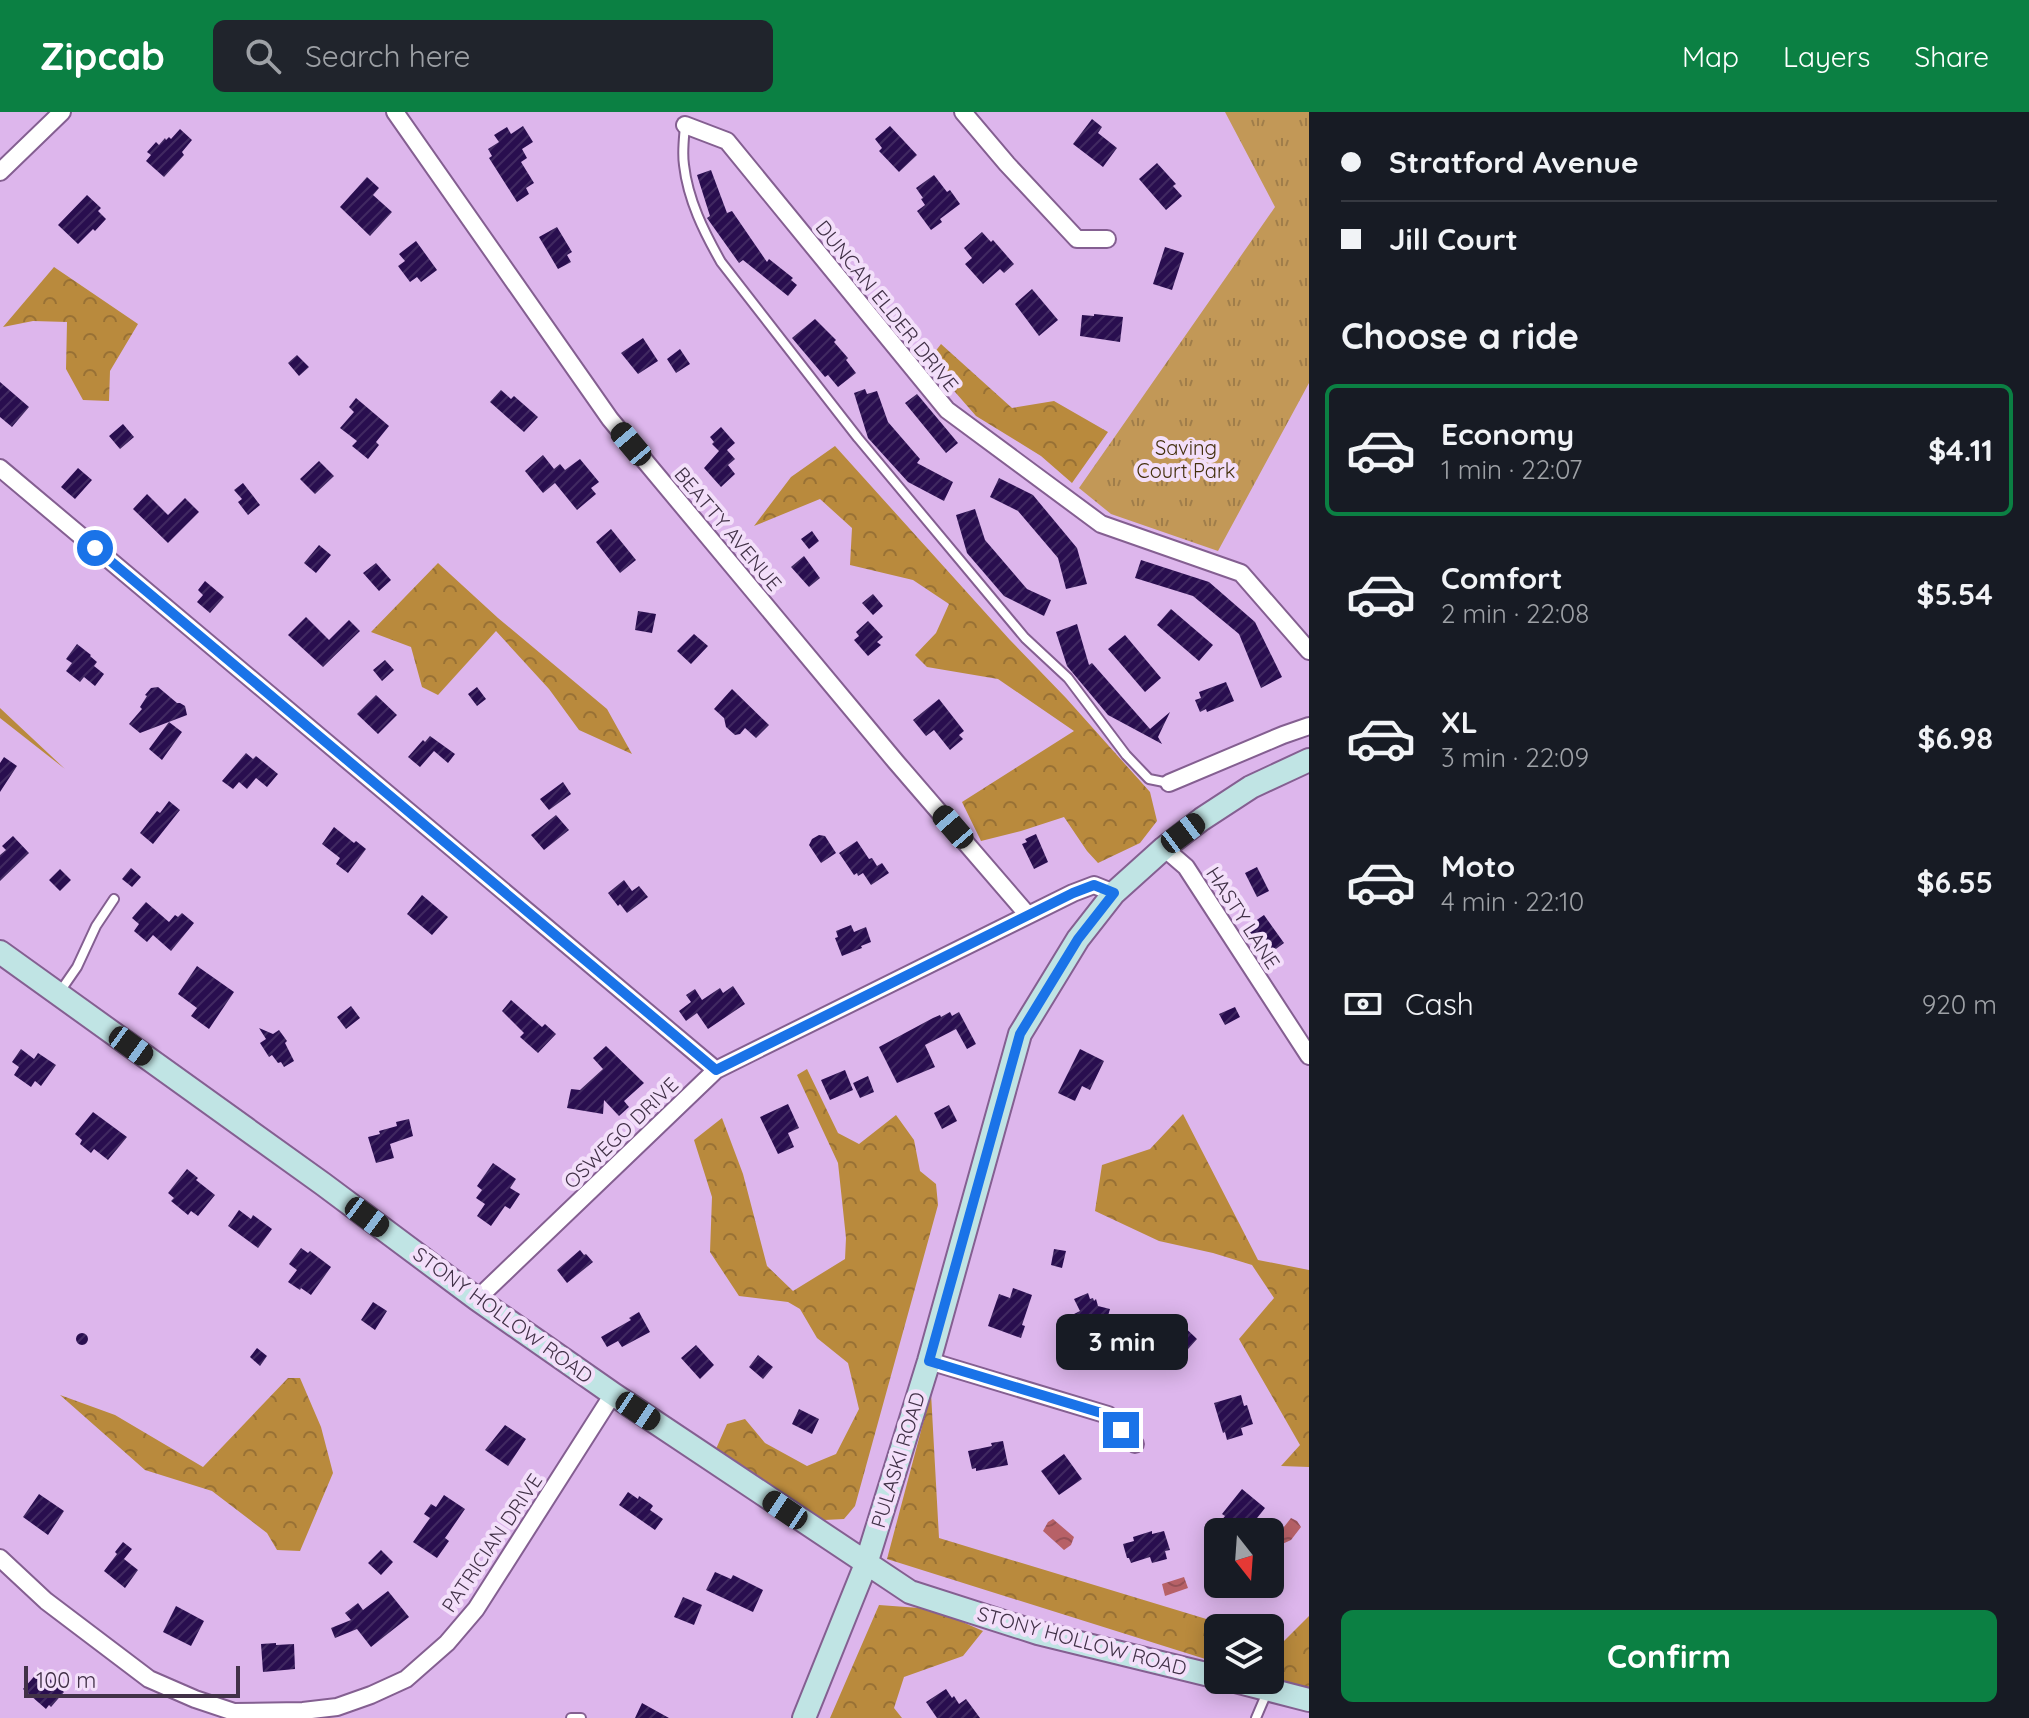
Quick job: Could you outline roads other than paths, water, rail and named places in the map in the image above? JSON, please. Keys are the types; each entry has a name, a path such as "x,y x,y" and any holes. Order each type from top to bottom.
{"street":[{"path":"0,172 62,112"},
{"name":"BEATTY AVENUE","path":"395,112 610,419 1027,914"},
{"path":"963,112 1077,239 1107,239"},
{"name":"DUNCAN ELDER DRIVE","path":"685,125 727,141 947,410 1101,524 1241,573 1309,651"},
{"path":"0,468 716,1070"},
{"path":"1169,783 1309,726"},
{"name":"PULASKI ROAD","path":"804,1718 866,1564 929,1361 1020,1034 1078,939 1114,893 1202,819 1251,787 1309,760"},
{"name":"HASTY LANE","path":"1164,848 1186,867 1309,1056"},
{"name":"OSWEGO DRIVE","path":"477,1299 716,1070 1073,893 1094,885 1114,893"},
{"name":"STONY HOLLOW ROAD","path":"0,952 323,1184 477,1299 613,1394 910,1592 1038,1633 1204,1674"},
{"path":"929,1361 1108,1415 1135,1444"},
{"name":"PATRICIAN DRIVE","path":"0,1558 46,1601 149,1679 234,1715 337,1707 406,1679 447,1643 476,1609 613,1394"},
{"path":"1284,1693 1309,1700"}],"lane":[{"path":"685,125 683,163 690,195 704,232 721,262 858,438 1025,638 1068,678 1126,755 1149,779 1169,783"},
{"path":"59,994 114,899"},
{"path":"1256,1718 1267,1694"},
{"path":"571,1718 581,1718"}],"water":[{"path":"1291,1518 1301,1527 1291,1540 1284,1543 1284,1527"},
{"path":"1053,1519 1074,1537 1071,1545 1064,1550 1043,1531"},
{"path":"1184,1577 1188,1588 1165,1596 1162,1584"}],"park label":[{"name":"Saving Court Park","path":"1186,460"}]}
